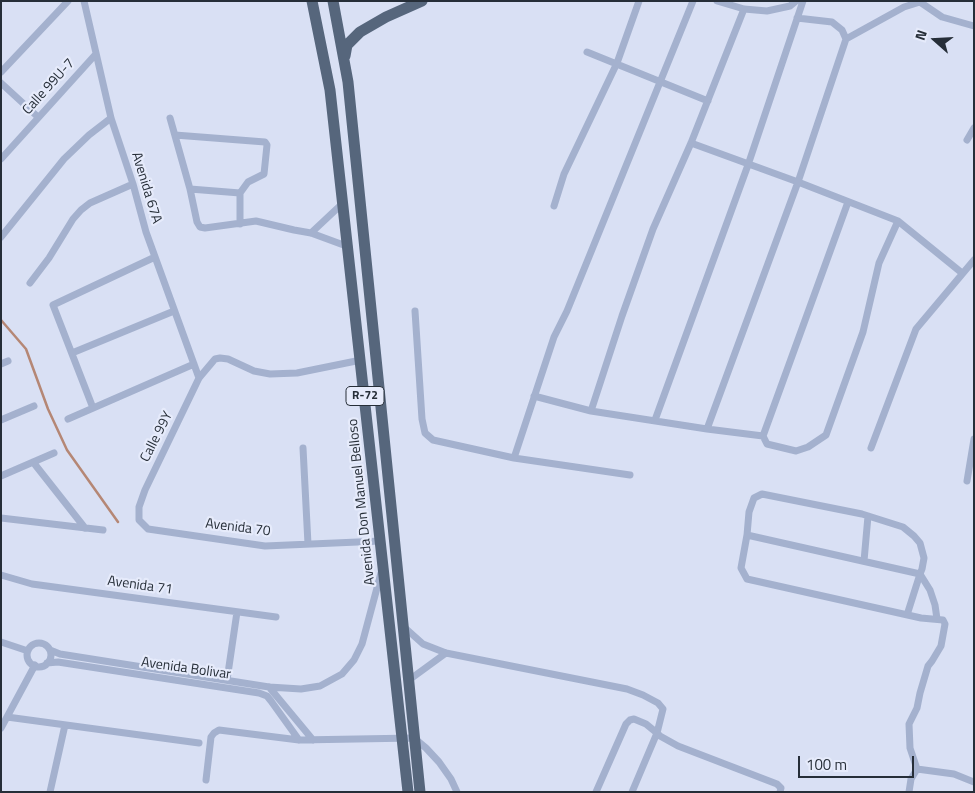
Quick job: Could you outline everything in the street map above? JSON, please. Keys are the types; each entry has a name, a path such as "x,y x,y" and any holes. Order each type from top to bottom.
{"main road":[{"name":"Avenida Don Manuel Belloso","path":"312,1 330,90 381,541 408,739 420,792"},
{"name":"Avenida Don Manuel Belloso","path":"333,1 351,108 402,626 409,680 408,792"},
{"path":"344,60 347,45 360,32 386,17 422,1"}],"street":[{"path":"1,72 68,1"},
{"name":"Avenida 67A","path":"84,1 111,118 133,184 146,232 199,378"},
{"path":"554,206 564,174 617,63 639,1"},
{"path":"514,458 554,337 567,311 693,1"},
{"path":"717,1 758,11 777,10 790,6 796,1"},
{"path":"655,420 748,165 803,1"},
{"path":"846,39 904,7 920,2 942,17 974,26"},
{"path":"591,411 653,229 691,143 744,9"},
{"path":"707,429 798,182 846,39 842,30 832,22 797,18"},
{"path":"587,52 708,101"},
{"name":"Calle 99U-7","path":"1,159 95,55"},
{"path":"1,83 38,117"},
{"path":"1,237 64,159 89,135 111,118"},
{"path":"170,118 190,188 197,222 200,226 205,228 256,221 311,233 349,247"},
{"path":"967,140 974,128"},
{"path":"175,135 265,142 267,145 264,174 248,182 240,193 240,224"},
{"path":"691,143 898,221 962,273"},
{"path":"30,283 50,258 73,219 81,210 90,203 133,184"},
{"path":"190,188 240,193"},
{"path":"848,202 763,436 767,444 796,451 808,447 826,435 863,332 879,263 898,221"},
{"path":"311,233 343,203"},
{"path":"93,408 53,305 155,256"},
{"path":"871,448 916,329 974,260"},
{"path":"72,353 174,311"},
{"path":"415,311 422,419 425,433 433,440 514,458 630,475"},
{"name":"Calle 99Y","path":"139,507 145,490 199,378 215,359 228,359 254,371 270,374 297,373 361,360"},
{"path":"68,419 194,364"},
{"path":"534,396 591,411 763,436"},
{"path":"1,420 34,406"},
{"path":"967,481 974,439"},
{"path":"303,448 308,544"},
{"path":"1,476 54,453"},
{"path":"33,462 85,528"},
{"path":"907,615 924,558 920,543 903,527 868,516 762,494 754,498 749,512 741,568 747,579 907,615 921,618 943,620 945,624 944,634 936,655 928,666 917,708 909,724 910,748 917,769 911,779 909,792"},
{"name":"Avenida 70","path":"139,507 139,520 148,529 265,546 381,541"},
{"path":"864,561 868,516"},
{"path":"1,518 103,530"},
{"path":"747,535 920,574 930,590 937,619"},
{"path":"50,650 50,657 47,663 41,666 34,665 28,658 28,651 37,643 44,644 50,650 70,656 269,687 301,689 320,686 342,674 354,660 362,644 384,563"},
{"name":"Avenida 71","path":"1,576 32,584 276,617"},
{"path":"227,680 237,612"},
{"path":"402,626 423,644 446,653 627,689 643,695 662,706 663,709 657,733 632,792"},
{"path":"1,642 28,651"},
{"path":"409,680 446,653"},
{"name":"Avenida Bolivar","path":"47,663 58,662 259,693 271,701 299,740"},
{"path":"1,728 34,665"},
{"path":"269,687 313,740"},
{"path":"7,717 199,743"},
{"path":"596,792 626,724 634,719 641,720 678,746 777,784 781,788 780,792"},
{"path":"50,792 65,724"},
{"path":"206,780 211,737 219,730 299,740 408,739 426,748 439,762 451,779 457,792"},
{"path":"917,769 954,774 974,782"}],"waterway":[{"path":"1,320 26,349 48,409 67,450 118,522"}]}
